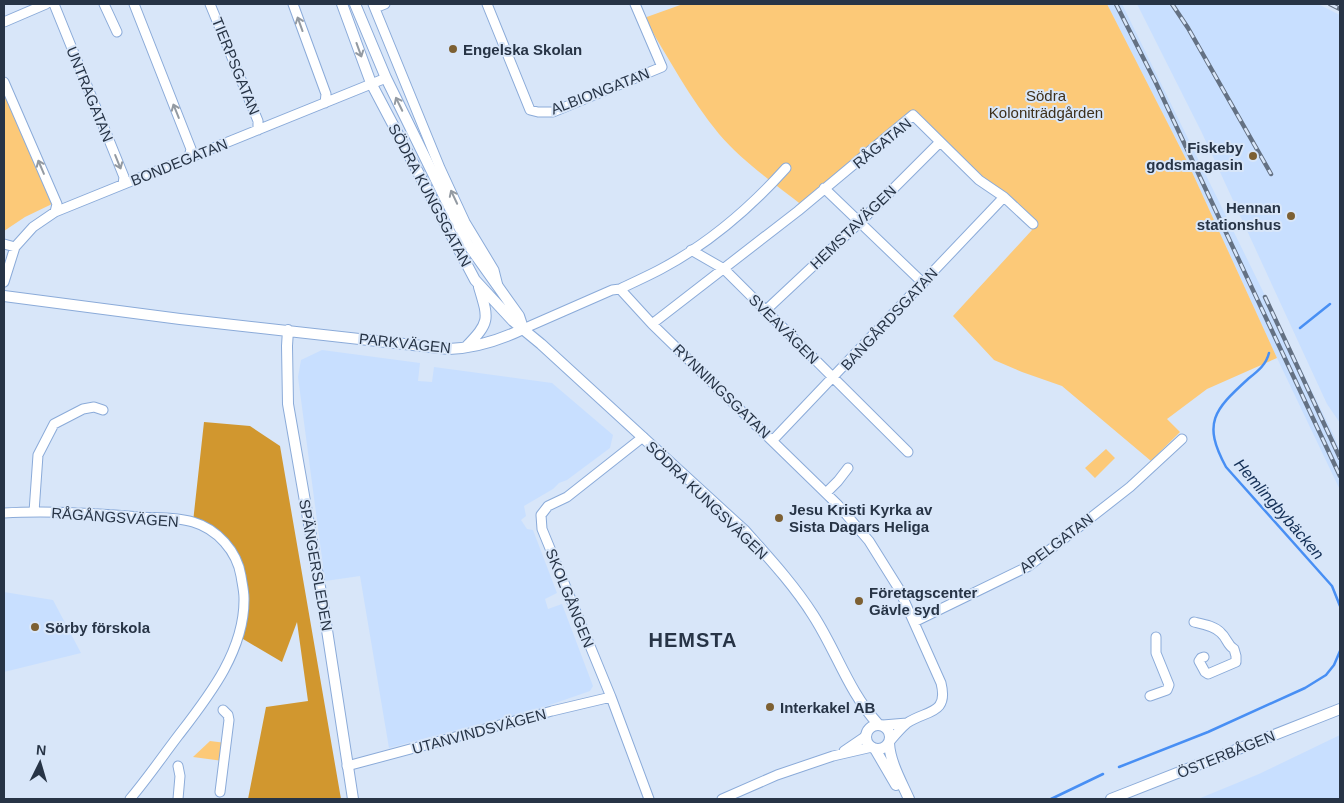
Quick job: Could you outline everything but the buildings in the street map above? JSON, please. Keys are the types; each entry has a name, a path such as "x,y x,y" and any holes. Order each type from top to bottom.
{"main road":[{"name":"SÖDRA KUNGSGATAN","path":"342,4 371,83 478,284 523,329"},
{"name":"SÖDRA KUNGSGATAN","path":"355,4 386,78 467,243 519,316 523,329"},
{"path":"465,348 479,334 487,321 485,306 478,284"},
{"name":"PARKVÄGEN","path":"4,296 180,319 288,330 430,348 465,348 486,343 523,329"},
{"name":"SÖDRA KUNGSVÄGEN","path":"523,329 745,531 795,590 818,623 857,698 866,734"},
{"name":"SPÄNGERSLEDEN","path":"288,330 286,346 288,404 323,604 347,766 354,799"},
{"name":"SÖDRA KUNGSVÄGEN","path":"857,698 881,725"},
{"name":"ÖSTERBÅGEN","path":"1111,799 1340,709"},
{"path":"903,799 874,748 867,743 866,734 871,726 881,725 889,732 889,750 909,799"},
{"path":"874,748 883,748 889,742"}],"street":[{"path":"4,22 46,4"},
{"name":"UNTRAGATAN","path":"54,4 124,177 123,184"},
{"path":"104,4 117,32"},
{"path":"134,4 191,149 189,157"},
{"name":"TIERPSGATAN","path":"210,4 258,121 258,130"},
{"path":"292,4 326,94 325,103"},
{"path":"374,6 385,4"},
{"name":"ALBIONGATAN","path":"487,4 530,110 553,112 662,67 635,4"},
{"name":"SÖDRA KUNGSGATAN","path":"374,6 440,168 465,222 494,270 500,291"},
{"name":"BONDEGATAN","path":"4,282 16,247 33,227 55,212 386,78"},
{"path":"4,82 57,204 55,212"},
{"name":"RÅGATAN","path":"652,324 724,269 913,115 980,180 1004,196 1033,224"},
{"name":"HEMSTAVÄGEN","path":"765,311 940,142"},
{"name":"PARKVÄGEN","path":"523,329 612,290 620,289 662,268 716,233 776,180 786,168"},
{"path":"824,188 858,223 923,283"},
{"name":"BANGÅRDSGATAN","path":"773,440 1004,196"},
{"path":"4,244 16,247"},
{"path":"691,250 724,269"},
{"name":"SVEAVÄGEN","path":"724,269 908,452"},
{"name":"RYNNINGSGATAN","path":"620,289 652,324 838,505 876,550 899,589 941,683 943,693 942,702 932,711 907,723"},
{"name":"RÅGÅNGSVÄGEN","path":"34,512 38,455 54,424 83,409 94,407 103,410"},
{"name":"SKOLGÅNGEN","path":"642,437 567,497 548,506 541,515 542,529 611,697 649,799"},
{"name":"APELGATAN","path":"914,622 1029,566 1130,487 1182,439"},
{"path":"826,493 848,468"},
{"name":"RÅGÅNGSVÄGEN","path":"4,513 103,514 193,522 207,529 226,544 232,551 240,569 244,598 242,616 238,636 229,658 212,690 130,799"},
{"path":"1194,622 1220,631 1224,635 1228,646 1234,649 1237,660 1230,666 1208,674 1199,661 1204,656"},
{"path":"1150,696 1166,690 1169,685 1156,653 1156,637"},
{"name":"UTANVINDSVÄGEN","path":"347,766 611,697"},
{"path":"220,792 230,720 223,710"},
{"path":"881,725 907,723"},
{"path":"889,742 907,723"},
{"path":"842,752 866,734"},
{"path":"722,799 777,775 842,752 874,748"},
{"path":"178,766 180,776 178,799"}],"shaded area":[{"path":"1107,4 1122,4 1333,434 1340,450 1340,490 1187,161"},
{"path":"1137,4 1318,4 1340,15 1340,423 1327,404 1202,133"},
{"path":"322,350 420,363 418,381 432,382 434,367 552,383 613,435 610,448 567,480 559,483 553,489 524,506 526,516 521,520 527,529 533,530 557,593 545,599 548,609 562,604 593,686 590,691 544,707 389,748 360,576 325,581 298,377 301,360"},
{"path":"204,422 250,426 280,446 341,799 248,799 266,707 308,701 297,622 282,662 238,636 244,598 232,551 193,522"},
{"name":"Sörby förskola","path":"4,592 53,600 81,653 4,672"},
{"path":"1340,735 1340,799 1198,799 1259,774"}],"green space":[{"name":"Södra Koloniträdgården","path":"683,4 1107,4 1187,161 1277,358 1207,389 1167,419 1180,432 1151,461 1062,386 994,360 953,316 1032,230 914,114 803,206 748,163 708,121 644,18"},
{"path":"4,89 52,204 25,217 4,231"},
{"path":"1106,449 1115,458 1095,478 1085,468"},
{"path":"210,741 226,743 223,761 193,757"}],"waterway":[{"name":"Hemlingbybäcken","path":"1300,328 1330,304"},
{"name":"Hemlingbybäcken","path":"1269,353 1261,368 1236,390 1220,409 1215,418 1213,428 1215,439 1226,467 1332,586 1340,606"},
{"name":"Hemlingbybäcken","path":"1119,767 1208,732 1305,688 1326,675 1334,665 1340,651"},
{"name":"Hemlingbybäcken","path":"1051,799 1103,774"}],"railway":[{"path":"1116,4 1156,83 1340,476"},
{"path":"1172,4 1188,28 1271,174"},
{"path":"1330,4 1340,9"},
{"path":"1265,297 1340,458"}],"place":[{"name":"Engelska Skolan","path":"453,49"},
{"name":"Fiskeby godsmagasin","path":"1253,156"},
{"name":"Hennan stationshus","path":"1291,216"},
{"name":"Jesu Kristi Kyrka av Sista Dagars Heliga","path":"779,518"},
{"name":"Företagscenter Gävle syd","path":"859,601"},
{"name":"Sörby förskola","path":"35,627"},
{"name":"Interkakel AB","path":"770,707"}],"district":[{"name":"HEMSTA","path":"693,640"}]}
